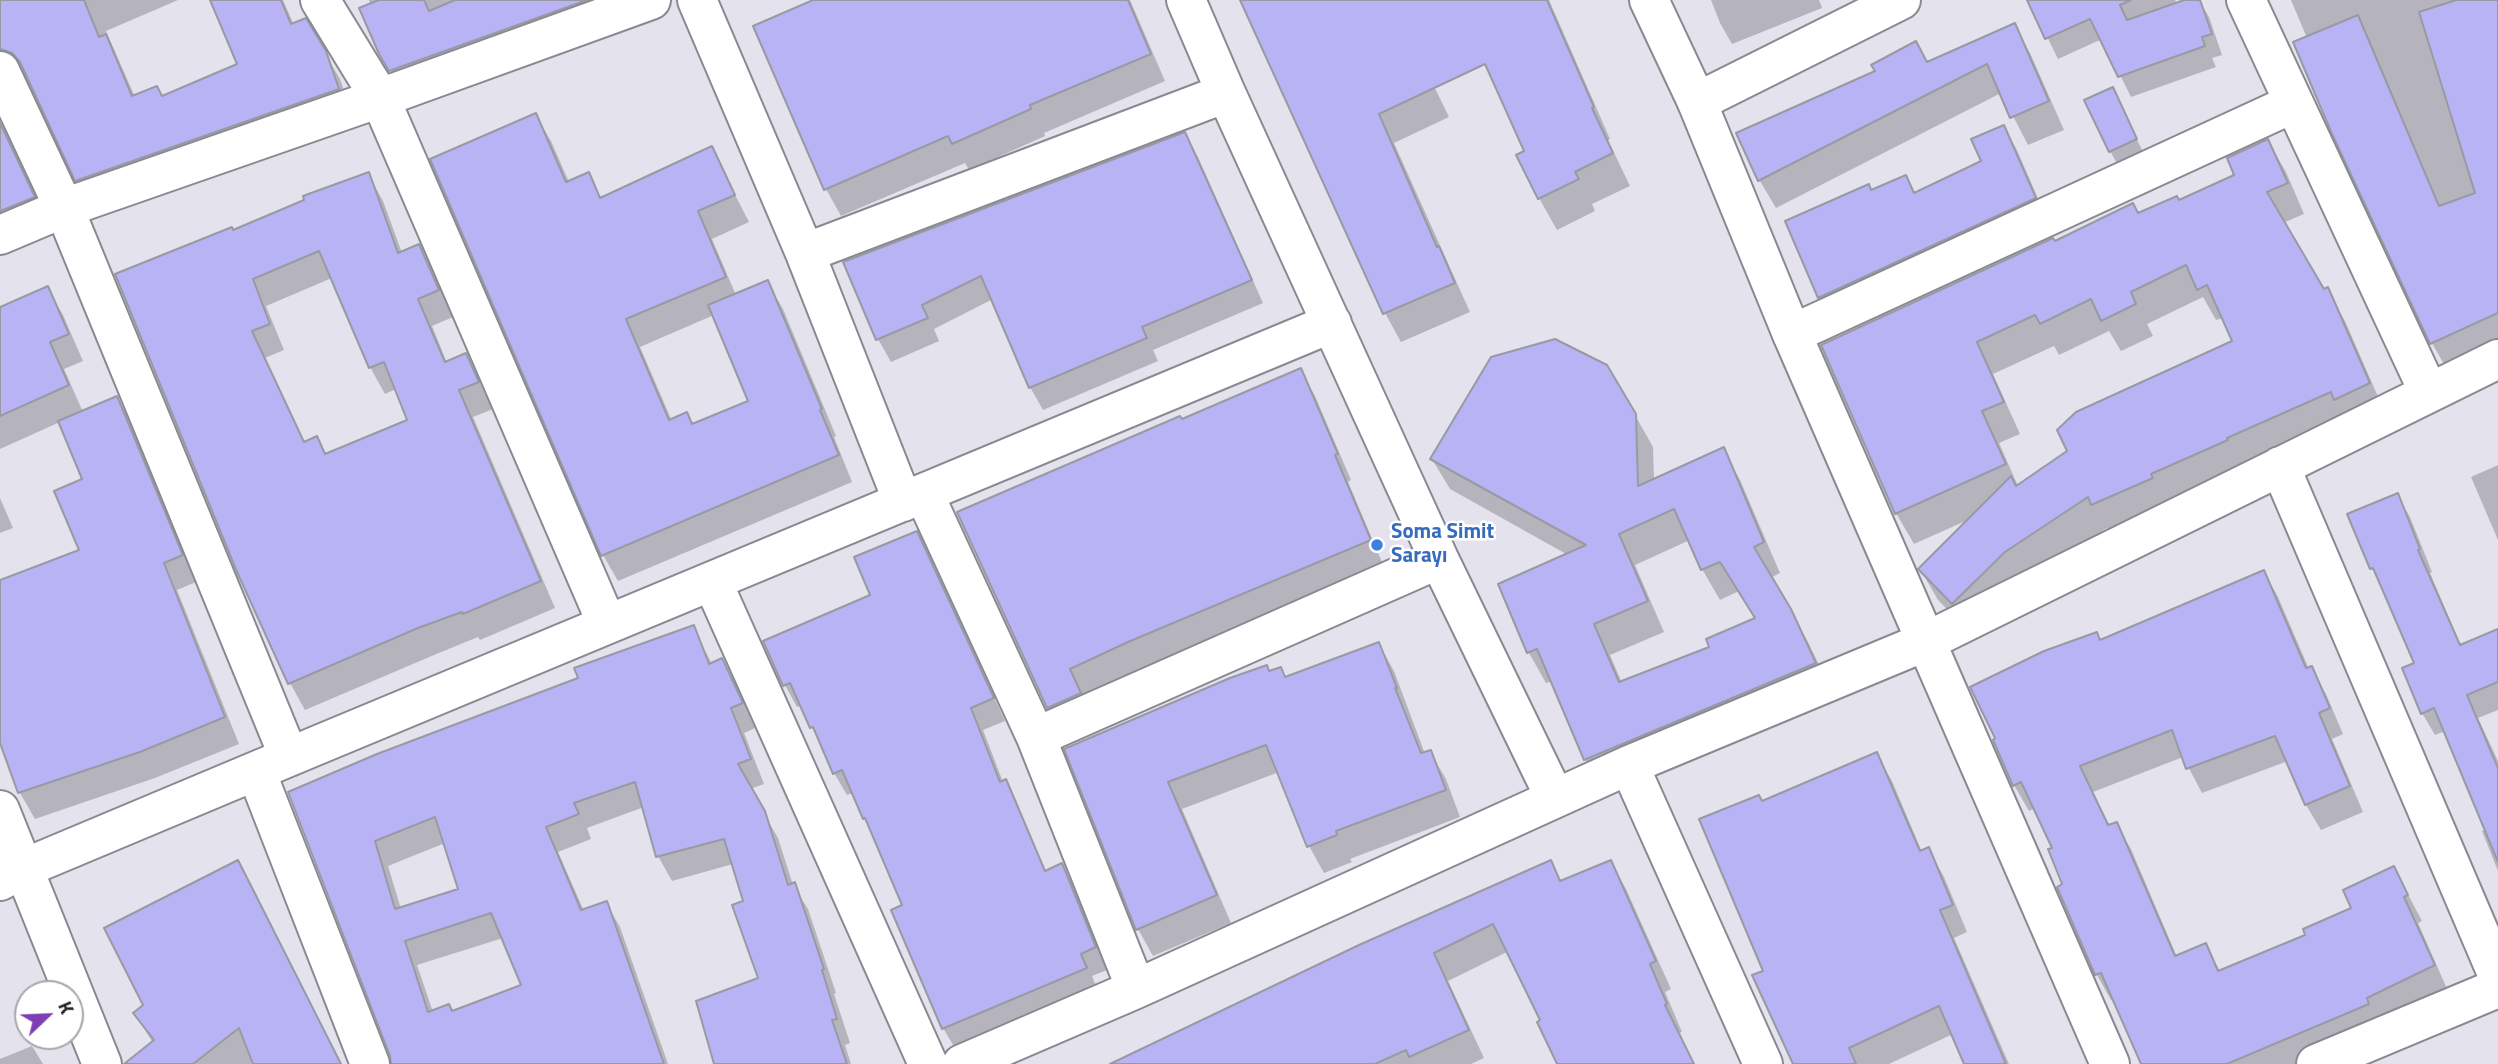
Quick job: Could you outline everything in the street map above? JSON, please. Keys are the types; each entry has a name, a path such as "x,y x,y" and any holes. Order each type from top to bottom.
{"street":[{"path":"320,0 380,99 607,624"},
{"path":"0,235 64,208 380,99 651,0"},
{"path":"697,0 914,498 1035,737 1136,989"},
{"path":"1186,0 1438,559 1555,798"},
{"path":"1649,0 1697,102 1792,334 2110,1064"},
{"path":"1697,102 1901,0"},
{"path":"2246,0 2429,393"},
{"path":"0,71 64,208 273,764 370,1064"},
{"path":"805,253 1226,93"},
{"path":"1792,334 2294,103"},
{"path":"11,875 1332,323"},
{"path":"962,1064 1136,989 1629,765 1927,641 2498,359"},
{"path":"2280,466 2498,976"},
{"path":"1035,737 1438,559"},
{"path":"712,581 928,1064"},
{"path":"1629,765 1763,1064"},
{"path":"0,810 11,875 102,1064"},
{"path":"2316,1064 2498,988"}],"building":[{"path":"0,0 84,0 99,37 106,34 132,96 157,86 162,96 237,64 210,0 281,0 291,24 306,18 326,51 339,89 75,181 20,62 12,53 0,49"},
{"path":"379,0 424,0 429,11 455,0 587,0 389,71 359,8"},
{"path":"813,0 1128,0 1151,54 1030,105 1031,109 952,144 948,136 824,190 753,26"},
{"path":"1240,0 1547,0 1613,153 1575,172 1579,179 1538,199 1516,155 1524,151 1485,64 1379,114 1455,283 1383,314"},
{"path":"2027,0 2131,0 2120,5 2127,20 2184,0 2200,0 2212,34 2202,37 2205,46 2118,77 2090,19 2045,39"},
{"path":"2456,0 2498,0 2498,313 2430,344 2332,134 2293,42 2358,15 2439,206 2475,193 2419,12"},
{"path":"2015,23 2049,101 2010,118 1987,64 1758,181 1736,133 1875,71 1871,65 1916,41 1927,62"},
{"path":"2113,87 2137,139 2109,152 2084,100"},
{"path":"536,113 566,182 589,172 600,198 712,146 735,195 698,211 726,277 626,319 669,420 687,412 692,424 748,401 708,305 768,280 839,455 601,556 430,159"},
{"path":"0,123 35,197 0,211"},
{"path":"2004,125 2036,198 1818,298 1785,221 1869,184 1871,190 1906,175 1914,193 1981,161 1971,139"},
{"path":"1185,132 1252,280 1142,327 1147,338 1029,388 981,276 922,305 928,318 876,340 843,262"},
{"path":"2268,139 2288,183 2267,192 2324,289 2328,287 2370,383 2334,400 2331,392 2227,438 2228,440 2151,474 2153,478 2091,505 2088,497 2005,552 1952,604 1918,569 2011,476 2016,486 2067,451 2057,430 2076,412 2232,341 2207,285 2197,290 2186,265 2131,292 2136,304 2101,321 2091,299 2040,324 2035,315 1977,342 2004,402 1982,411 2006,464 1895,514 1821,345 2053,238 2055,241 2133,203 2138,213 2177,196 2179,200 2234,175 2227,158"},
{"path":"369,172 398,253 419,244 439,290 418,299 445,362 466,353 479,382 459,390 541,581 463,614 462,612 418,628 288,684 237,572 115,274 232,227 233,230 304,200 303,196","holes":["319,251 369,368 384,362 407,420 325,454 317,436 304,442 252,331 270,324 253,279"]},
{"path":"48,286 69,334 50,342 69,385 0,416 0,307"},
{"path":"1555,339 1607,365 1636,414 1638,486 1724,447 1764,542 1754,547 1791,609 1816,663 1584,760 1537,649 1527,653 1498,584 1586,545 1430,459 1491,357","holes":["1674,509 1701,570 1720,562 1755,618 1706,639 1709,647 1619,682 1594,624 1648,601 1619,534"]},
{"path":"1301,368 1371,540 1070,669 1081,693 1047,708 957,512 1180,416 1182,419"},
{"path":"117,396 183,555 164,563 225,717 140,752 18,793 0,743 0,580 79,550 54,491 82,479 58,421"},
{"path":"2398,493 2420,549 2418,550 2460,645 2498,629 2498,682 2467,695 2498,768 2498,862 2434,708 2421,714 2402,668 2414,663 2347,514"},
{"path":"917,531 994,698 971,708 1000,782 1006,779 1045,871 1062,863 1096,947 1081,954 1087,968 942,1029 891,910 902,905 865,818 863,819 842,770 833,774 790,683 783,686 763,641 870,595 854,557"},
{"path":"2264,570 2306,668 2312,666 2330,708 2319,713 2350,786 2305,805 2275,736 2186,769 2172,730 2080,766 2108,825 2117,822 2175,956 2206,943 2218,971 2305,935 2303,929 2351,908 2343,890 2394,866 2408,895 2404,897 2435,965 2367,998 2369,1004 2227,1064 2141,1064 2101,973 2095,975 2057,887 2062,884 2048,849 2052,848 2021,782 2013,786 1993,740 1995,738 1970,687 2044,651 2097,632 2100,640"},
{"path":"694,625 709,664 722,658 743,703 731,708 751,759 738,764 765,811 788,885 795,882 824,969 822,970 837,1019 832,1020 847,1064 714,1064 696,1001 758,978 732,905 743,901 724,839 656,857 635,782 574,803 579,814 546,827 581,910 607,901 664,1064 391,1064 288,792 377,754 578,678 574,668","holes":["435,817 458,889 395,909 375,841","491,913 521,985 452,1011 449,1004 428,1012 405,941"]},
{"path":"1379,642 1421,753 1431,750 1446,790 1336,831 1337,835 1307,847 1266,745 1168,782 1217,895 1136,930 1064,749 1230,678 1267,665 1269,671 1281,667 1285,677"},
{"path":"1877,752 1920,851 1929,847 1953,905 1940,910 2006,1064 1964,1064 1939,1006 1849,1048 1856,1064 1793,1064 1752,975 1763,971 1699,819 1759,795 1762,801"},
{"path":"238,860 341,1064 253,1064 239,1028 193,1064 124,1064 154,1040 133,1013 143,1005 104,928"},
{"path":"1551,860 1560,881 1611,860 1656,961 1650,964 1667,1004 1665,1005 1694,1064 1557,1064 1537,1022 1540,1020 1493,924 1434,953 1469,1030 1409,1057 1406,1050 1375,1064 1110,1064 1359,945"}],"place":[{"name":"Soma Simit Sarayı","path":"1377,545"}]}
